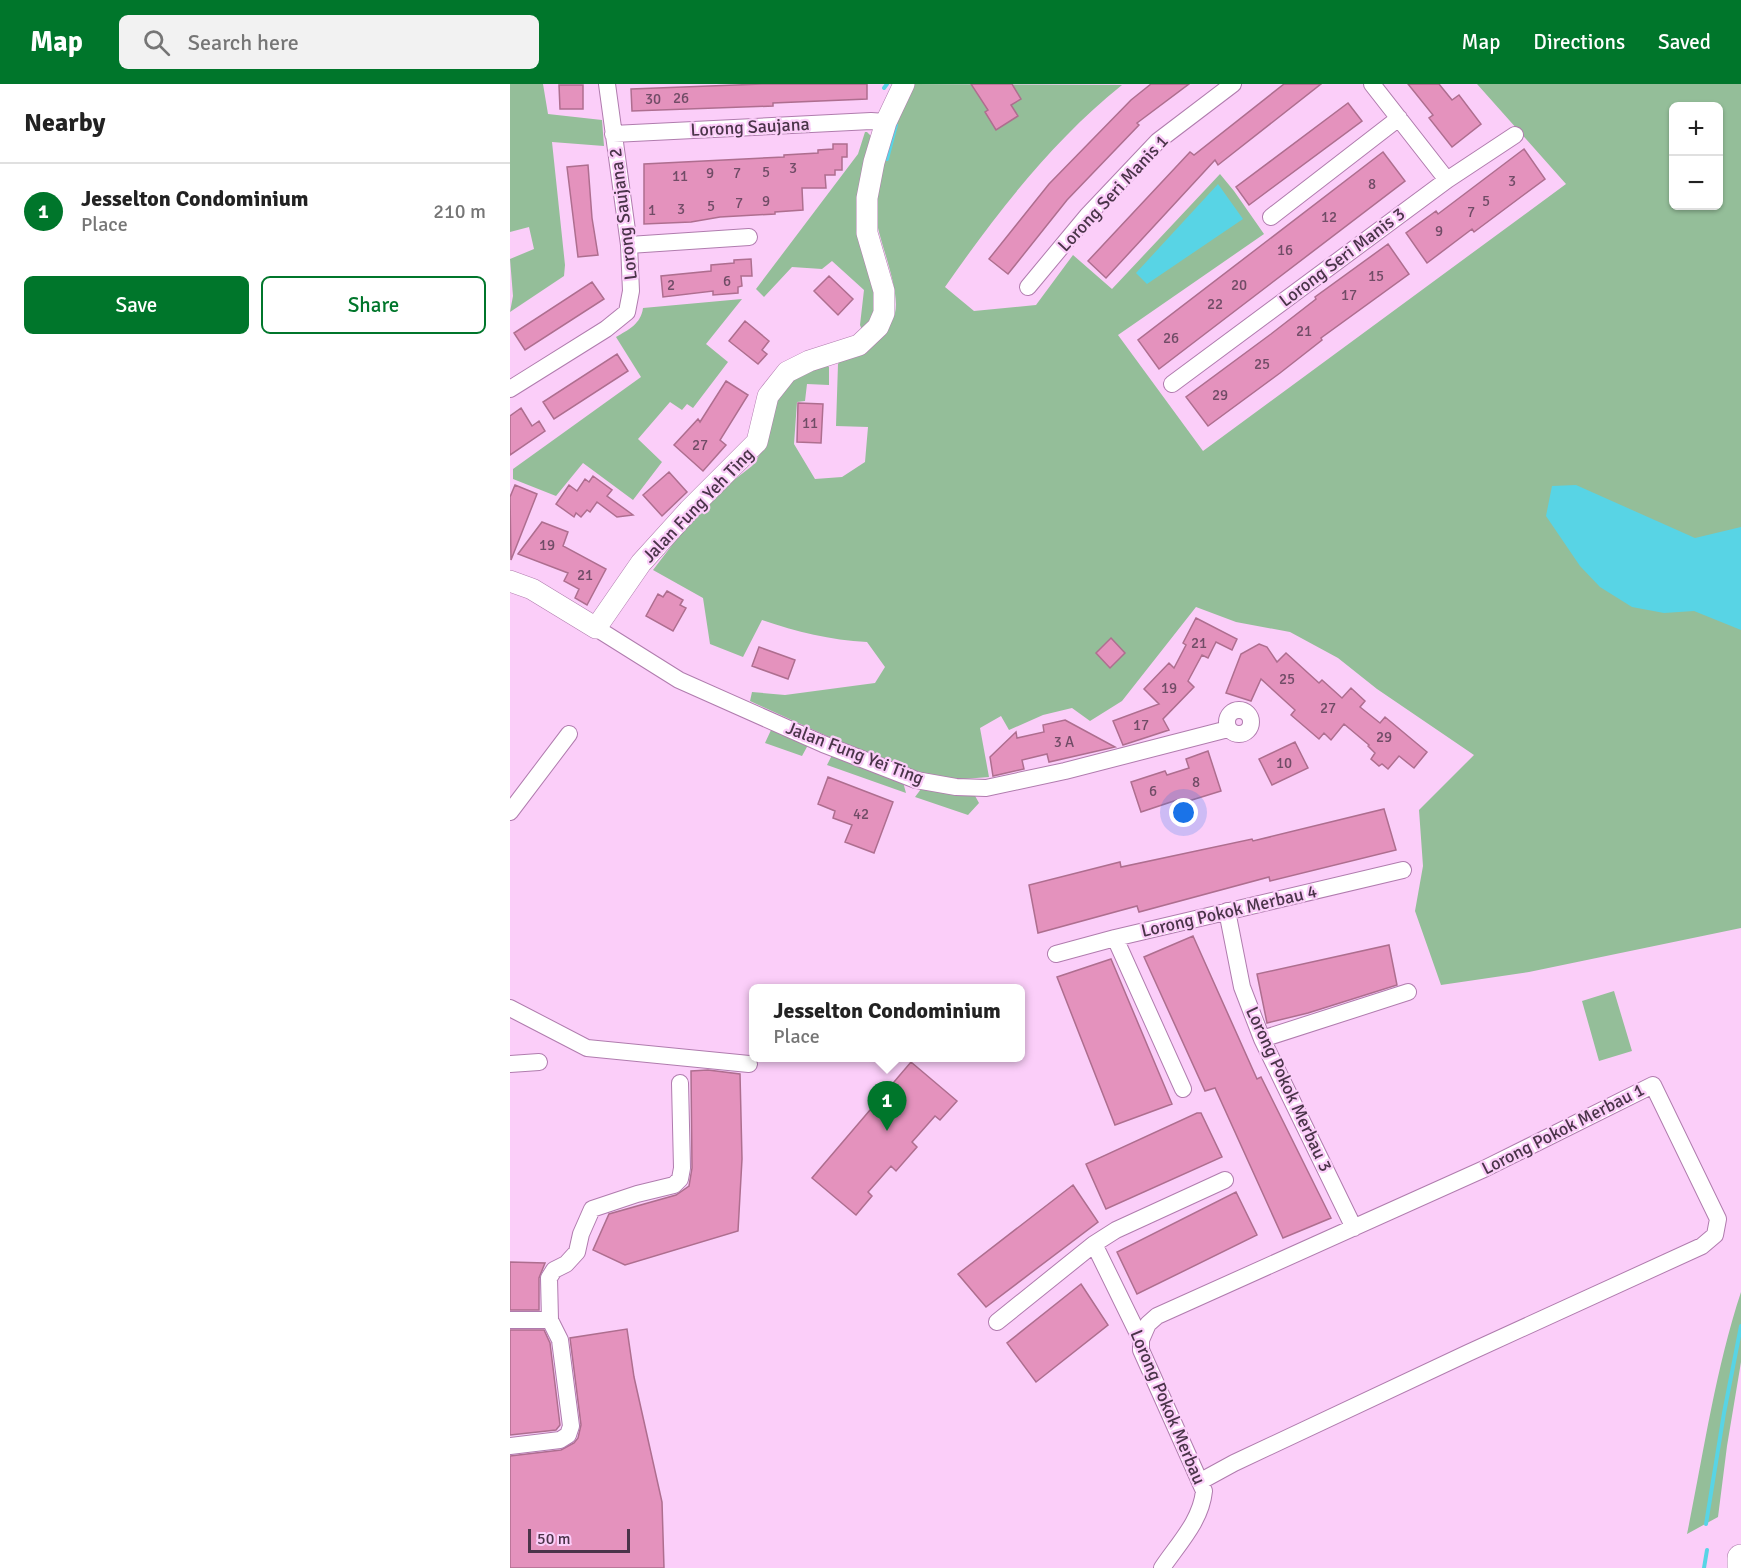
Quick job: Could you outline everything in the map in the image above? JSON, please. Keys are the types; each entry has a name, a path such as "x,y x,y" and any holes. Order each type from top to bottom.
{"highway":[{"path":"1741,1558 1741,1568"}],"street":[{"name":"Lorong Saujana 2","path":"510,389 606,329 627,312 631,291 629,245 607,84"},
{"name":"Jalan Fung Yeh Ting","path":"596,628 641,563 689,510 757,442 768,396 787,372 809,361 859,345 878,327 884,313 884,291 867,233 867,198 874,162 886,122 904,84"},
{"name":"Lorong Seri Manis 1","path":"1028,287 1088,216 1158,141 1233,84"},
{"path":"1372,84 1447,180"},
{"path":"1271,217 1399,118"},
{"name":"Lorong Saujana","path":"613,134 886,122"},
{"name":"Lorong Seri Manis 3","path":"1172,384 1447,180 1515,135"},
{"path":"629,245 750,237"},
{"name":"Jalan Fung Yei Ting","path":"510,581 532,590 678,680 823,744 916,780 986,788 1065,771 1228,729"},
{"path":"510,812 569,734"},
{"name":"Lorong Pokok Merbau 4","path":"1056,954 1403,870"},
{"name":"Lorong Pokok Merbau 3","path":"1227,911 1242,987 1262,1039 1354,1228"},
{"path":"1115,938 1183,1089"},
{"path":"1262,1039 1408,992"},
{"path":"510,1008 587,1048 749,1064"},
{"path":"510,1064 539,1062"},
{"path":"510,1446 560,1440 568,1435 571,1426 560,1340 550,1320 549,1278 554,1270 566,1264 577,1252 581,1234 592,1209 637,1194 665,1189 680,1179 682,1168 680,1083"},
{"name":"Lorong Pokok Merbau 1","path":"1141,1340 1148,1324 1157,1316 1484,1169 1653,1084 1719,1219 1715,1235 1702,1246 1468,1353 1234,1463 1201,1481"},
{"path":"997,1322 1094,1244 1116,1230 1225,1180"},
{"name":"Lorong Pokok Merbau","path":"1094,1244 1141,1340 1141,1350 1204,1491 1203,1502 1196,1520 1162,1568"},
{"path":"510,1320 550,1320"}],"shaded area":[{"path":"510,84 543,84 548,114 602,120 604,146 552,142 565,265 564,276 510,312 513,296 510,259 534,249 529,227 510,232"},
{"path":"915,84 1122,85 1072,130 1026,180 945,287 974,311 1036,305 1073,255 1112,289 1220,174 1264,234 1118,335 1203,451 1566,184 1477,84 1741,84 1741,928 1529,972 1441,985 1415,911 1423,866 1419,810 1474,755 1377,689 1338,658 1290,632 1236,622 1196,607 1122,701 1090,721 1072,708 1043,715 1009,730 1001,716 980,728 989,777 951,780 897,768 750,701 752,692 785,695 875,683 885,667 867,642 814,635 762,620 743,657 710,644 703,598 653,570 689,523 725,487 752,466 766,445 776,402 783,386 824,362 829,367 829,385 807,384 805,401 797,402 794,444 815,479 842,477 865,462 868,427 836,426 838,364 841,359 880,335 892,321 895,313 895,294 878,228 877,213 882,175 900,114"},
{"path":"865,132 873,138 867,175 882,304 864,335 860,325 864,290 832,261 822,269 792,267 764,297 756,289 858,154"},
{"path":"1218,184 1243,219 1147,284 1136,273"},
{"path":"742,299 706,344 728,362 693,408 687,404 682,410 670,402 638,439 662,462 633,500 583,463 556,496 513,479 513,469 641,377 616,337 637,322 643,308"},
{"path":"1576,485 1695,538 1741,527 1741,630 1694,611 1664,613 1632,607 1600,587 1580,566 1546,516 1552,486"},
{"path":"771,730 808,745 802,756 765,743"},
{"path":"832,755 903,782 906,793 827,765"},
{"path":"921,789 950,794 974,794 979,803 968,815 915,797"},
{"path":"1614,991 1632,1051 1599,1061 1582,1001"},
{"path":"1741,1292 1741,1362 1718,1517 1687,1534 1717,1382"}],"building":[{"path":"762,84 867,84 867,99 773,103 773,106 632,111 631,89"},
{"path":"971,84 1012,84 1021,99 1011,105 1018,116 996,130 985,112 988,110"},
{"path":"1151,84 1189,84 1137,123 1139,125 1067,200 1008,274 989,259 1049,184 1131,100"},
{"path":"1284,84 1321,84 1218,165 1215,160 1106,278 1088,261 1190,152 1194,155"},
{"path":"1408,84 1439,84 1452,100 1459,95 1481,124 1452,147 1429,118 1433,115"},
{"path":"559,85 583,85 583,109 560,109"},
{"path":"1348,103 1362,121 1249,205 1236,187"},
{"path":"833,144 847,144 847,157 842,157 842,170 835,170 835,175 825,175 826,188 802,188 803,210 720,217 691,222 644,224 644,164 784,157 784,155 818,153 818,150 833,149"},
{"path":"1524,149 1545,179 1474,232 1472,229 1427,263 1406,233 1436,211 1438,214"},
{"path":"1383,152 1405,181 1159,369 1138,340"},
{"path":"588,165 592,218 598,255 578,257 567,167"},
{"path":"1388,244 1409,274 1321,338 1322,340 1280,373 1208,426 1186,397 1271,334 1316,299 1315,297"},
{"path":"751,259 752,276 741,276 742,286 738,287 738,293 713,295 713,291 663,297 661,276 711,271 711,265"},
{"path":"829,276 853,299 838,315 814,291"},
{"path":"592,282 604,299 525,350 514,333"},
{"path":"745,321 769,341 762,350 767,354 758,364 729,341"},
{"path":"617,354 628,371 554,419 543,402"},
{"path":"726,381 748,395 720,440 726,445 703,471 674,445 698,419 700,422"},
{"path":"798,403 823,404 821,443 797,442"},
{"path":"521,408 532,426 539,421 545,431 510,455 510,416"},
{"path":"669,472 687,492 662,516 643,495"},
{"path":"593,476 612,490 607,496 633,515 617,517 597,502 590,512 587,510 581,517 576,513 574,517 556,504 569,485 577,491 585,479 589,482"},
{"path":"515,485 537,494 511,560 510,497"},
{"path":"542,522 568,532 563,546 606,569 587,605 575,598 579,589 564,581 568,573 518,554"},
{"path":"667,591 683,600 680,605 686,608 673,631 646,616 658,594 663,597"},
{"path":"1196,618 1237,639 1232,650 1216,642 1208,658 1202,655 1188,681 1194,687 1163,719 1169,730 1123,745 1113,721 1159,704 1144,689 1169,663 1174,668 1186,645 1183,643"},
{"path":"1111,638 1125,653 1110,668 1096,653"},
{"path":"1259,644 1267,647 1277,662 1286,653 1319,683 1322,680 1342,698 1351,688 1365,701 1360,707 1380,723 1385,717 1427,752 1414,768 1399,756 1388,769 1382,764 1379,766 1371,759 1375,753 1369,745 1344,724 1331,740 1324,733 1319,739 1291,715 1295,710 1261,679 1251,701 1226,693 1241,654"},
{"path":"759,647 795,660 788,679 752,666"},
{"path":"1065,720 1115,747 1049,762 1047,754 1022,760 1024,769 993,776 990,757 1016,732 1017,738 1044,732 1043,725"},
{"path":"1295,742 1308,768 1272,785 1259,759"},
{"path":"1208,751 1221,791 1182,803 1180,799 1141,812 1131,782 1165,771 1167,775 1189,768 1186,759"},
{"path":"828,777 893,802 874,853 845,842 852,825 833,818 835,811 818,804"},
{"path":"1384,809 1396,850 1270,881 1269,877 1139,912 1137,906 1038,933 1029,885 1120,862 1121,867 1252,839 1253,841"},
{"path":"1193,936 1257,1079 1261,1077 1331,1218 1283,1238 1215,1088 1205,1091 1144,957"},
{"path":"1389,945 1397,985 1308,1013 1267,1023 1257,974"},
{"path":"1111,959 1172,1104 1115,1125 1057,977"},
{"path":"911,1062 957,1101 940,1120 935,1116 912,1142 917,1147 896,1171 891,1166 868,1192 872,1196 856,1215 812,1178"},
{"path":"708,1070 740,1074 742,1159 738,1231 625,1265 593,1250 609,1214 676,1195 689,1186 692,1168 691,1071"},
{"path":"1201,1113 1222,1157 1106,1209 1086,1164"},
{"path":"1073,1185 1098,1222 986,1307 958,1274"},
{"path":"1236,1192 1257,1235 1137,1294 1117,1252"},
{"path":"510,1262 545,1263 539,1278 539,1310 510,1310"},
{"path":"1081,1284 1108,1325 1036,1382 1007,1343"},
{"path":"627,1329 634,1377 662,1502 664,1568 510,1568 510,1456 561,1450 574,1443 578,1438 581,1425 570,1338"},
{"path":"510,1330 544,1330 550,1343 560,1425 556,1430 510,1435"}],"waterway":[{"path":"884,88 887,84"},
{"path":"887,159 896,125"},
{"path":"1706,1524 1741,1326"},
{"path":"1704,1568 1707,1550"}],"place":[{"name":"Jesselton Condominium","path":"887,1131"}]}
